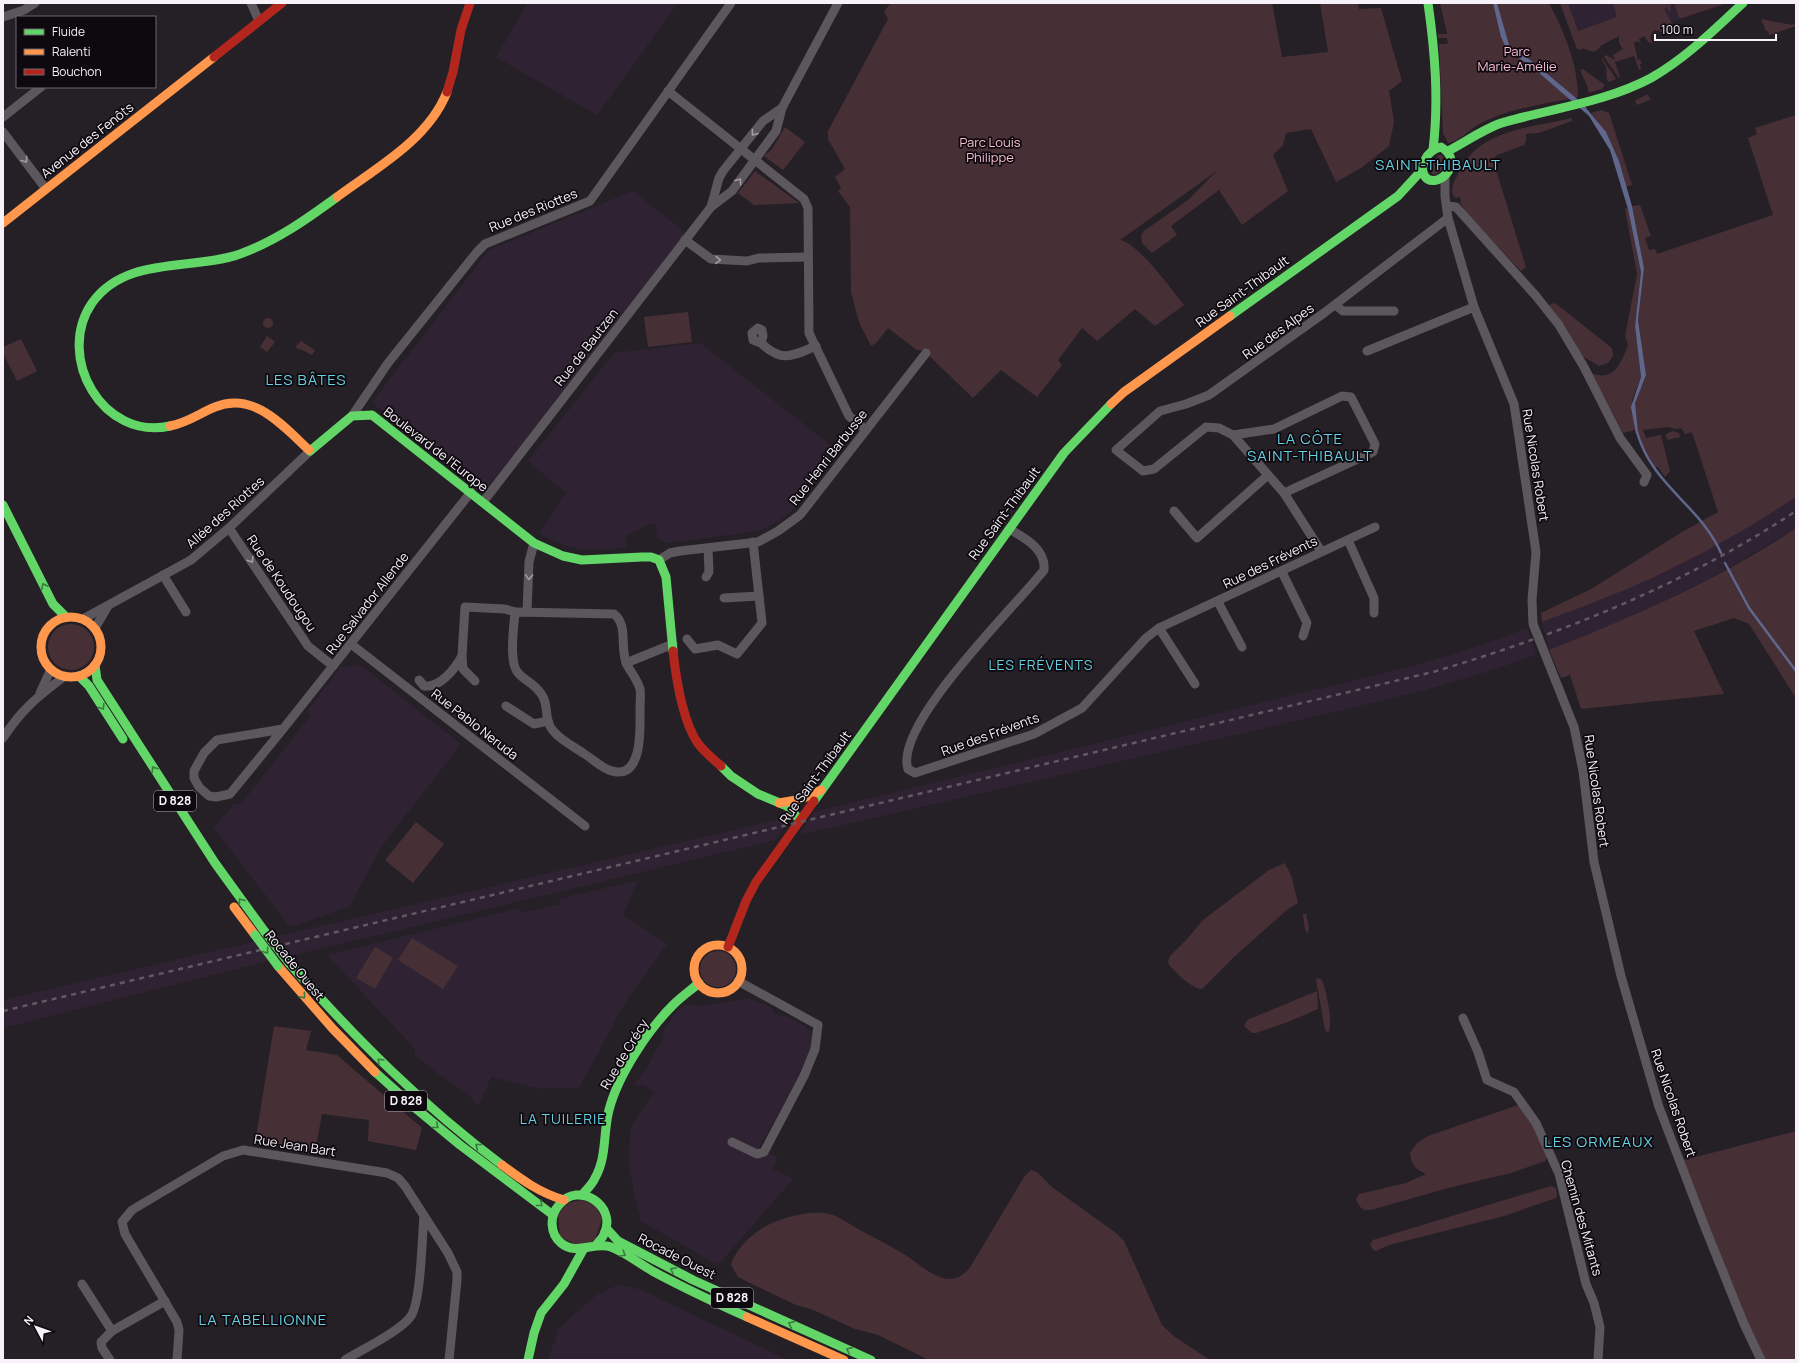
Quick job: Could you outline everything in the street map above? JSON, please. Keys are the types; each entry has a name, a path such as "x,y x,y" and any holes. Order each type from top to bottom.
{"main road":[{"name":"Avenue des Fenôts","path":"3,223 282,3"},
{"path":"352,416 310,451 262,411 243,402 228,402 220,404 184,422 168,426 150,427 122,419 110,412 94,396 83,376 78,351 79,335 83,320 91,304 101,292 112,283 130,273 145,269 198,265 235,256 272,240 301,223 394,155 420,133 443,103 455,67 460,34 470,3"},
{"path":"1428,3 1434,51 1437,123 1433,150"},
{"path":"1448,152 1503,122 1558,110 1599,98 1618,92 1650,78 1682,58 1743,3"},
{"path":"1437,123 1448,152 1451,165 1445,176 1432,180 1422,170 1426,159 1433,150 1439,147 1448,152"},
{"name":"Rue Saint-Thibault","path":"728,948 752,888 1064,453 1096,418 1124,392 1405,190 1422,170"},
{"name":"Rue Saint-Thibault","path":"1405,190 1432,180"},
{"name":"Boulevard de l'Europe","path":"352,416 372,415 534,543 563,556 582,560 642,557 651,557 659,560"},
{"path":"3,505 53,604 66,617"},
{"path":"3,525 47,611 50,625 42,642 42,652 45,661 51,669 65,676 79,676 95,665 99,658 101,642 95,628 82,619 66,617 50,625"},
{"path":"659,560 666,577 675,669 689,728 698,744 731,776 758,794 783,805 800,820"},
{"name":"Rocade Ouest","path":"95,665 98,680 215,863 289,963 350,1031 386,1068 435,1111 477,1146 534,1188 547,1195 564,1200"},
{"path":"79,676 89,686 127,744"},
{"name":"D 828","path":"152,783 211,874"},
{"path":"783,805 802,799 823,789"},
{"path":"783,805 811,805"},
{"name":"Rocade Ouest","path":"230,902 278,966 333,1029 403,1098 461,1146 540,1203 553,1215"},
{"path":"714,946 728,948 738,956 742,969 738,982 734,987 722,992 709,991 699,983 694,968 697,958 701,952 714,946"},
{"name":"Rue de Crécy","path":"597,1201 596,1178 601,1163 607,1116 611,1101 624,1077 659,1021 671,1007 699,983"},
{"name":"Rue de Crécy","path":"582,1195 596,1178"},
{"path":"575,1195 582,1195 597,1201 606,1213 607,1229 603,1238 597,1244 583,1250 566,1247 555,1236 552,1226 553,1215 558,1205 564,1200 575,1195"},
{"name":"Rocade Ouest","path":"607,1229 618,1240 686,1277 871,1360"},
{"name":"Rocade Ouest","path":"597,1244 610,1247 680,1285 844,1360"},
{"path":"566,1247 570,1270"},
{"path":"528,1360 529,1347 545,1307 566,1280 570,1270 583,1250"}],"street":[{"path":"3,17 24,10 35,3"},
{"path":"251,3 259,21"},
{"name":"Rue des Riottes","path":"352,416 388,363 484,244 590,201 731,3"},
{"path":"782,108 838,3"},
{"path":"3,117 40,88"},
{"path":"668,91 804,199 808,208 809,333 849,416 866,430"},
{"name":"Rue de Bautzen","path":"710,207 719,178 763,121 782,108"},
{"name":"Rue de Bautzen","path":"483,502 710,207 732,192 776,131 782,108"},
{"path":"3,132 46,189"},
{"name":"Rue Nicolas Robert","path":"1445,176 1445,196 1448,218 1474,308 1514,404 1536,552 1532,600 1533,624 1574,727 1583,770 1594,862 1621,976 1659,1107 1706,1230 1744,1324 1761,1360"},
{"name":"Rue Nicolas Robert","path":"1432,180 1445,196"},
{"path":"1447,206 1456,207 1536,296 1559,325 1584,367 1620,438 1648,475 1644,482"},
{"name":"Rue des Alpes","path":"1233,435 1220,428 1206,427 1154,469 1143,471 1116,450 1160,411 1186,404 1209,395 1335,305 1448,218"},
{"path":"685,240 710,259 747,261 759,258 808,257"},
{"path":"1335,305 1343,311 1394,312"},
{"path":"1367,351 1474,308"},
{"path":"761,343 768,350 789,357 816,346"},
{"name":"Rue Henri Barbusse","path":"659,560 670,553 758,542 778,531 800,515 926,353"},
{"path":"1233,435 1274,429 1342,396 1351,397 1374,444 1373,452 1284,493"},
{"path":"1233,435 1284,493 1321,551"},
{"name":"Allée des Riottes","path":"82,619 191,560 230,528 310,451"},
{"path":"1174,511 1197,538 1268,475"},
{"name":"Rue Salvador Allende","path":"283,729 217,740 204,753 194,771 194,778 199,787 209,796 216,797 230,794 283,729 471,492"},
{"name":"Rue des Frévents","path":"1009,529 1040,552 1045,562 1044,570 973,650 935,699 918,725 908,748 905,762 908,769 915,773 1034,734 1082,708 1146,638 1159,628 1282,572 1321,551 1376,527"},
{"name":"Rue de Koudougou","path":"230,528 308,646 333,666"},
{"path":"1348,540 1374,598 1374,613"},
{"path":"687,639 695,649 718,645 738,654 762,623 753,542"},
{"path":"527,612 529,562 534,543"},
{"path":"706,577 709,572 708,548"},
{"path":"1282,572 1307,623 1303,636"},
{"path":"163,575 186,612"},
{"path":"724,598 759,596"},
{"path":"1218,602 1242,647"},
{"path":"95,628 108,605"},
{"path":"475,681 464,669 462,656 465,607 515,612 614,614 619,618 622,625 623,656 640,688 640,739 632,764 625,770 617,772 606,769 562,738 550,727 544,699 540,691 516,670 513,659 515,612"},
{"path":"1159,628 1195,684"},
{"name":"Rue Pablo Neruda","path":"350,644 585,826"},
{"path":"626,663 673,644"},
{"path":"419,680 424,686 430,686 437,683 452,670 462,656"},
{"path":"40,693 51,669"},
{"path":"5,731 40,693 65,676"},
{"path":"506,706 534,724 548,721"},
{"path":"732,1142 757,1154 764,1152 804,1076 815,1049 818,1025 738,982"},
{"name":"Chemin des Mitants","path":"1462,1018 1478,1052 1488,1080 1514,1092 1536,1123 1559,1174 1586,1284 1594,1303 1600,1327 1598,1360"},
{"name":"Rue Jean Bart","path":"177,1360 179,1330 177,1322 125,1234 122,1222 132,1210 229,1153 244,1150 387,1173 402,1182 448,1253 457,1272 449,1360"},
{"path":"345,1360 398,1328 411,1316 417,1301 424,1216"},
{"path":"82,1284 112,1331"},
{"path":"110,1360 102,1348 101,1342 112,1331 165,1301"}],"shaded area":[{"path":"528,3 678,3 597,115 496,57"},
{"path":"1560,3 1727,3 1628,37 1623,26 1574,42"},
{"path":"633,191 686,233 485,491 376,406 373,401 489,250"},
{"path":"700,343 838,451 830,461 822,465 810,480 809,490 796,506 780,521 758,531 667,543 657,538 656,524 651,524 625,536 627,547 611,549 578,549 564,545 539,534 566,493 528,461 614,353"},
{"path":"1796,497 1796,528 1709,579 1621,622 1549,650 1542,622 1626,590 1692,558 1768,515"},
{"path":"1527,628 1536,655 1425,690 799,835 814,812 1417,665 1485,644"},
{"path":"359,664 461,744 382,846 349,907 290,927 214,828 234,804 241,804 311,715 307,711 341,667"},
{"path":"790,817 776,840 260,963 3,1028 3,1000"},
{"path":"636,881 623,915 667,944 626,1001 579,1088 542,1089 491,1077 479,1105 476,1104 469,1095 433,1070 415,1055 415,1049 327,955 520,908 522,913 560,904 559,899"},
{"path":"749,998 773,1008 775,1015 786,1016 805,1026 814,1034 817,1046 759,1147 778,1158 772,1168 793,1179 718,1265 639,1220 641,1218 636,1202 629,1166 630,1133 632,1125 654,1092 644,1085 633,1086 645,1071 661,1042 665,1027 683,1005 701,1006"},
{"path":"618,1285 639,1289 788,1360 549,1360 553,1344 555,1344 557,1330 595,1296"}],"green space":[{"name":"Parc Louis Philippe","path":"891,3 1272,3 1282,57 1328,52 1320,3 1358,3 1359,9 1381,8 1402,81 1389,91 1394,122 1389,146 1361,168 1336,182 1311,129 1286,133 1283,145 1273,155 1288,191 1242,225 1219,190 1171,226 1177,235 1152,253 1142,243 1141,235 1144,231 1188,200 1217,171 1120,240 1136,249 1145,258 1184,305 1155,326 1135,309 1097,341 1082,328 1058,360 1062,365 1037,397 1001,370 973,398 923,350 917,350 888,328 876,343 871,346 859,322 851,292 850,207 838,191 841,188 835,177 845,169 828,139 828,131 888,19 884,11"},
{"name":"Parc Marie-Amélie","path":"1440,3 1549,3 1560,25 1573,60 1576,72 1578,97 1528,107 1503,114 1479,124 1460,138 1448,143 1443,133 1439,44 1448,44 1447,38 1438,38 1438,34 1447,34"},
{"path":"1560,3 1568,3 1578,31 1617,17 1613,3 1671,3 1670,13 1667,7 1664,9 1673,26 1670,27 1669,33 1667,34 1665,29 1661,32 1658,30 1653,31 1650,37 1652,42 1649,43 1644,36 1639,39 1642,46 1638,41 1634,43 1638,60 1640,59 1642,64 1640,64 1641,69 1639,70 1634,56 1615,62 1620,77 1619,78 1604,57 1606,55 1615,60 1613,55 1623,49 1619,43 1619,36 1600,46 1601,47 1594,52 1582,48 1581,50 1577,49"},
{"path":"1674,3 1727,3 1682,18 1679,17"},
{"path":"1761,19 1792,25 1796,23 1796,26 1769,35"},
{"path":"1601,58 1616,79 1609,82 1607,80 1606,67"},
{"path":"1583,69 1605,85 1602,89 1588,93 1588,88 1580,70"},
{"path":"1648,94 1650,100 1637,105 1635,101"},
{"path":"1601,110 1609,113 1632,185 1626,187 1609,139 1598,121 1591,113"},
{"path":"1796,115 1796,497 1755,523 1669,570 1625,590 1542,622 1541,613 1591,589 1682,532 1718,512 1692,432 1685,434 1681,428 1676,429 1668,427 1643,430 1646,438 1661,435 1670,471 1665,477 1658,467 1654,467 1644,449 1638,433 1634,408 1635,401 1646,375 1638,320 1644,268 1632,206 1640,205 1651,236 1645,238 1649,250 1655,249 1657,254 1773,215 1748,138 1757,134 1755,128"},
{"path":"1572,118 1572,121 1539,133 1526,134 1526,141 1524,145 1497,155 1493,160 1526,267 1521,271 1467,214 1460,202 1460,197 1456,198 1453,195 1453,184 1467,159 1478,148 1492,139 1523,128"},
{"path":"785,127 805,142 783,170 764,156 772,149"},
{"path":"1439,155 1442,155 1445,161 1445,167 1437,174 1433,175 1430,169 1431,162"},
{"path":"755,171 799,203 754,205 738,193"},
{"path":"1628,208 1641,272 1635,326 1641,377 1632,400 1635,430 1623,433 1592,373 1606,375 1611,373 1620,364 1628,345 1625,336 1637,274 1625,209"},
{"path":"1555,303 1612,348 1613,356 1608,363 1599,366 1582,356 1566,327 1549,305"},
{"path":"688,312 692,342 648,347 644,317"},
{"path":"266,318 270,318 272,319 272,327 266,328 263,325 263,321"},
{"path":"267,336 275,342 267,352 260,347"},
{"path":"21,339 37,371 17,381 3,353 3,347"},
{"path":"301,341 315,350 312,355 297,349 296,346"},
{"path":"1672,431 1679,433 1680,437 1668,440 1665,435"},
{"path":"1796,528 1796,698 1749,624 1734,618 1694,631 1724,694 1581,709 1570,675 1561,678 1549,650 1645,610 1707,580 1737,564"},
{"path":"67,624 75,624 84,628 90,634 94,647 90,660 84,666 75,670 67,670 58,666 52,660 48,651 48,643 52,634 58,628"},
{"path":"416,822 444,844 413,883 385,860"},
{"path":"1285,863 1292,878 1298,903 1288,909 1234,957 1202,989 1189,983 1178,974 1168,962 1170,956 1203,920 1269,870"},
{"path":"1303,914 1306,914 1309,927 1308,934 1305,929"},
{"path":"412,938 458,966 443,989 398,960"},
{"path":"375,947 393,958 375,989 356,978"},
{"path":"722,951 731,956 735,962 735,976 731,982 722,987 714,987 705,982 701,976 700,965 705,956 711,952"},
{"path":"1318,978 1322,980 1329,1007 1330,1029 1328,1033 1325,1030 1316,980"},
{"path":"1317,991 1318,1009 1288,1022 1256,1033 1252,1033 1244,1026 1247,1020"},
{"path":"274,1026 311,1031 306,1050 337,1055 422,1128 416,1150 368,1141 369,1120 322,1114 315,1152 255,1143"},
{"path":"1521,1104 1536,1129 1547,1158 1545,1161 1511,1173 1448,1188 1371,1210 1363,1209 1358,1204 1356,1199 1359,1194 1406,1183 1426,1174 1414,1166 1411,1161 1410,1153 1417,1143 1428,1136"},
{"path":"1796,1131 1796,1360 1761,1360 1680,1161"},
{"path":"1031,1170 1037,1172 1052,1187 1116,1233 1124,1241 1162,1325 1175,1337 1210,1360 929,1360 878,1335 855,1329 811,1309 796,1305 754,1285 738,1277 731,1265 733,1259 743,1244 756,1232 767,1225 794,1216 822,1213 840,1218 904,1254 937,1276 949,1279 956,1278 971,1266 1024,1177"},
{"path":"1551,1186 1556,1188 1556,1198 1504,1216 1389,1245 1376,1251 1373,1250 1370,1244 1373,1240"},
{"path":"582,1200 596,1206 602,1219 595,1240 581,1247 560,1237 558,1214 568,1203"}],"water":[{"path":"1493,3 1497,3 1509,45 1533,62 1582,103 1606,132 1619,161 1632,206 1644,268 1638,320 1646,375 1635,403 1638,433 1636,434 1631,407 1641,377 1635,326 1641,272 1628,209 1610,150 1589,116 1531,66 1507,50 1501,37"}],"waterway":[{"path":"1637,432 1644,451 1654,467 1701,521 1712,536 1721,553"},
{"path":"1725,563 1749,608 1796,671"}],"railway":[{"path":"3,1011 1433,672 1528,641 1575,624 1620,605 1710,562 1753,538 1796,511"}],"traffic: fast":[{"path":"1428,3 1433,40 1436,94 1433,150"},
{"path":"1448,151 1498,124 1598,99 1651,78 1688,53 1743,3"},
{"path":"1441,147 1448,154 1451,161 1450,168 1441,178 1429,180 1423,173 1424,162 1431,152 1441,147"},
{"path":"1230,316 1398,196 1422,170"},
{"path":"170,426 146,427 124,421 106,408 92,390 83,370 79,347 82,324 92,303 106,288 123,277 141,271 161,267 221,259 253,249 291,229 337,197"},
{"path":"814,801 1064,453 1111,404"},
{"path":"309,450 310,451 352,416 372,415 534,543 563,556 582,560 642,557 651,557 659,560 666,577 673,651"},
{"path":"3,505 53,604 66,617"},
{"path":"95,665 97,680 215,863 265,932"},
{"path":"79,676 89,686 123,739"},
{"path":"721,766 731,776 758,794 787,806 800,820"},
{"path":"265,932 289,963"},
{"path":"255,935 278,966"},
{"path":"289,963 339,1018 390,1070 444,1119 502,1165"},
{"path":"582,1195 592,1183 599,1170 609,1110 619,1082 644,1040 663,1015 699,983"},
{"path":"375,1072 460,1145 553,1215"},
{"path":"597,1244 602,1238 607,1224 606,1214 601,1206 594,1200 585,1196 576,1195 567,1198 556,1209 552,1219 553,1230 557,1239 567,1247 611,1247 623,1252 650,1270 667,1279 747,1317"},
{"path":"607,1229 618,1241 693,1280 871,1360"},
{"path":"528,1360 534,1333 541,1313 564,1284 583,1250"}],"traffic: slow":[{"path":"3,223 214,57"},
{"path":"337,197 400,152 414,139 427,125 447,92"},
{"path":"1111,404 1124,392 1230,316"},
{"path":"170,426 188,420 215,407 229,403 242,404 255,407 267,414 289,431 309,450"},
{"path":"71,617 88,622 96,630 101,647 96,664 88,672 71,677 54,672 46,664 41,647 46,630 54,622 71,617"},
{"path":"779,803 802,799 821,790"},
{"path":"234,907 255,935"},
{"path":"718,945 727,947 735,952 740,960 742,969 740,978 735,986 727,991 718,993 709,991 701,986 696,978 694,969 696,960 701,952 709,947 718,945"},
{"path":"278,966 333,1029 375,1072"},
{"path":"502,1165 539,1190 564,1200"},
{"path":"747,1317 844,1360"}],"traffic: jam":[{"path":"214,57 282,3"},
{"path":"447,92 453,72 461,30 470,3"},
{"path":"673,651 680,698 687,722 702,749 721,766"},
{"path":"728,947 746,901 756,882 814,801"}],"district":[{"name":"SAINT-THIBAULT","path":"1438,165"},
{"name":"LES BÂTES","path":"306,380"},
{"name":"LA CÔTE SAINT-THIBAULT","path":"1310,448"},
{"name":"LES FRÉVENTS","path":"1041,665"},
{"name":"LA TUILERIE","path":"563,1119"},
{"name":"LES ORMEAUX","path":"1599,1142"},
{"name":"LA TABELLIONNE","path":"263,1320"}]}
